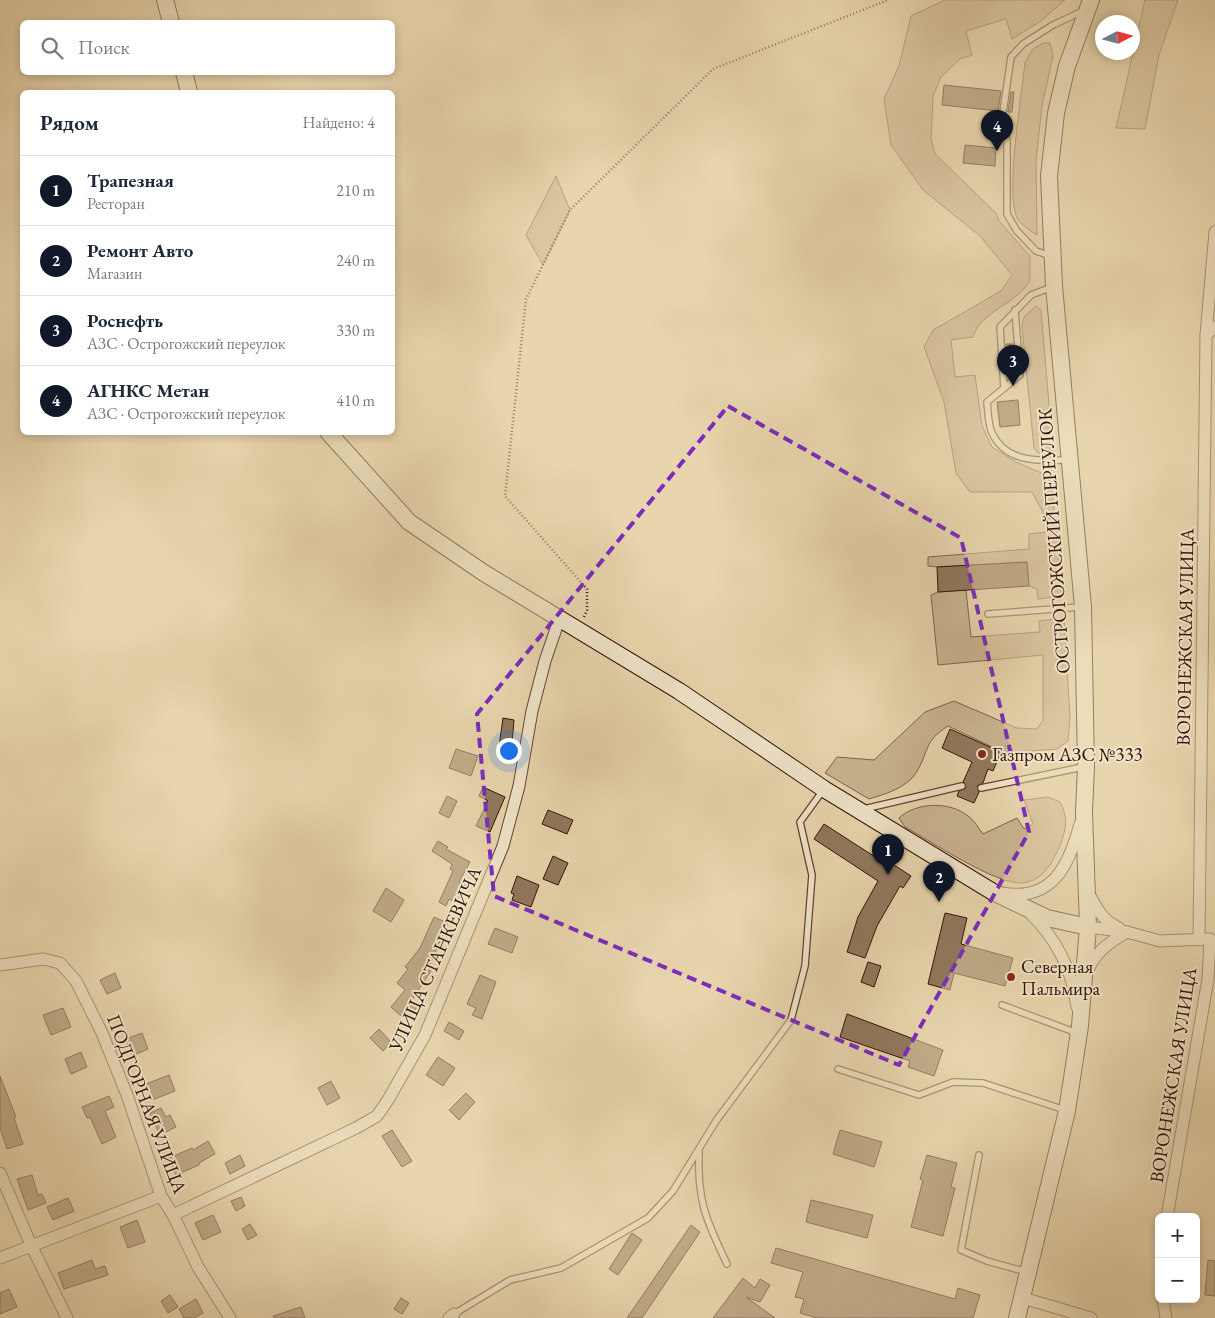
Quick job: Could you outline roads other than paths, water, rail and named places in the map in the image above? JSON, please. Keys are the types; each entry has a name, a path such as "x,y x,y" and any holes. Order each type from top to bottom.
{"main road":[{"path":"165,0 170,20"},
{"name":"ОСТРОГОЖСКИЙ ПЕРЕУЛОК","path":"1017,1318 1067,1111 1079,1030 1088,927 1084,812 1086,767 1083,606 1054,286 1049,176 1056,113 1067,66 1089,4"},
{"path":"185,75 188,90"},
{"path":"331,435 409,522 484,573 679,691 824,789 993,892 1047,918 1088,927"}],"street":[{"name":"ВОРОНЕЖСКАЯ УЛИЦА","path":"1169,1213 1208,979 1206,335 1215,232"},
{"path":"1206,335 1215,327"},
{"name":"УЛИЦА СТАНКЕВИЧА","path":"173,1215 356,1128 376,1116 388,1100 424,1035 503,846 519,786 540,678 559,620"},
{"path":"993,892 1011,895 1033,893 1054,882 1066,865 1084,812"},
{"path":"1086,887 1097,909 1108,923 1127,932"},
{"path":"1024,907 1047,930 1062,952 1072,980 1079,1030"},
{"path":"1088,927 1127,932 1160,941 1208,939"},
{"path":"1084,980 1093,958 1105,946 1127,932"},
{"name":"ПОДГОРНАЯ УЛИЦА","path":"0,965 43,959 60,963 76,981 113,1060 161,1196 173,1215 198,1267 230,1318"},
{"path":"0,1173 30,1245 67,1318"},
{"path":"0,1258 161,1196"},
{"path":"1023,1298 1091,1318"},
{"path":"1164,1303 1166,1318"}],"lane":[{"path":"1052,256 1036,251 1017,232 1007,214 1007,140 1001,126 1002,116 1011,57 1023,44 1089,4"},
{"path":"1004,388 1000,327 1031,294 1054,286"},
{"path":"1015,310 1020,375 987,402 991,432 1004,450 1033,461 1070,460"},
{"path":"988,614 1083,606"},
{"path":"981,788 1086,767"},
{"path":"858,810 962,786"},
{"path":"451,1316 510,1280 561,1268 648,1218 673,1191 716,1122 791,1020 805,966 812,875 800,822 824,789"},
{"path":"1002,1006 1079,1030"},
{"path":"838,1069 919,1095 953,1082 983,1083 1067,1111"},
{"path":"699,1150 698,1177 702,1205 727,1264"},
{"path":"980,1155 961,1250 987,1261 1029,1273"}],"place":[{"name":"АГНКС Метан","path":"997,151"},
{"name":"Роснефть","path":"1013,386"},
{"name":"Газпром АЗС №333","path":"982,754"},
{"name":"Трапезная","path":"888,875"},
{"name":"Ремонт Авто","path":"939,902"},
{"name":"Северная Пальмира","path":"1011,977"}]}
